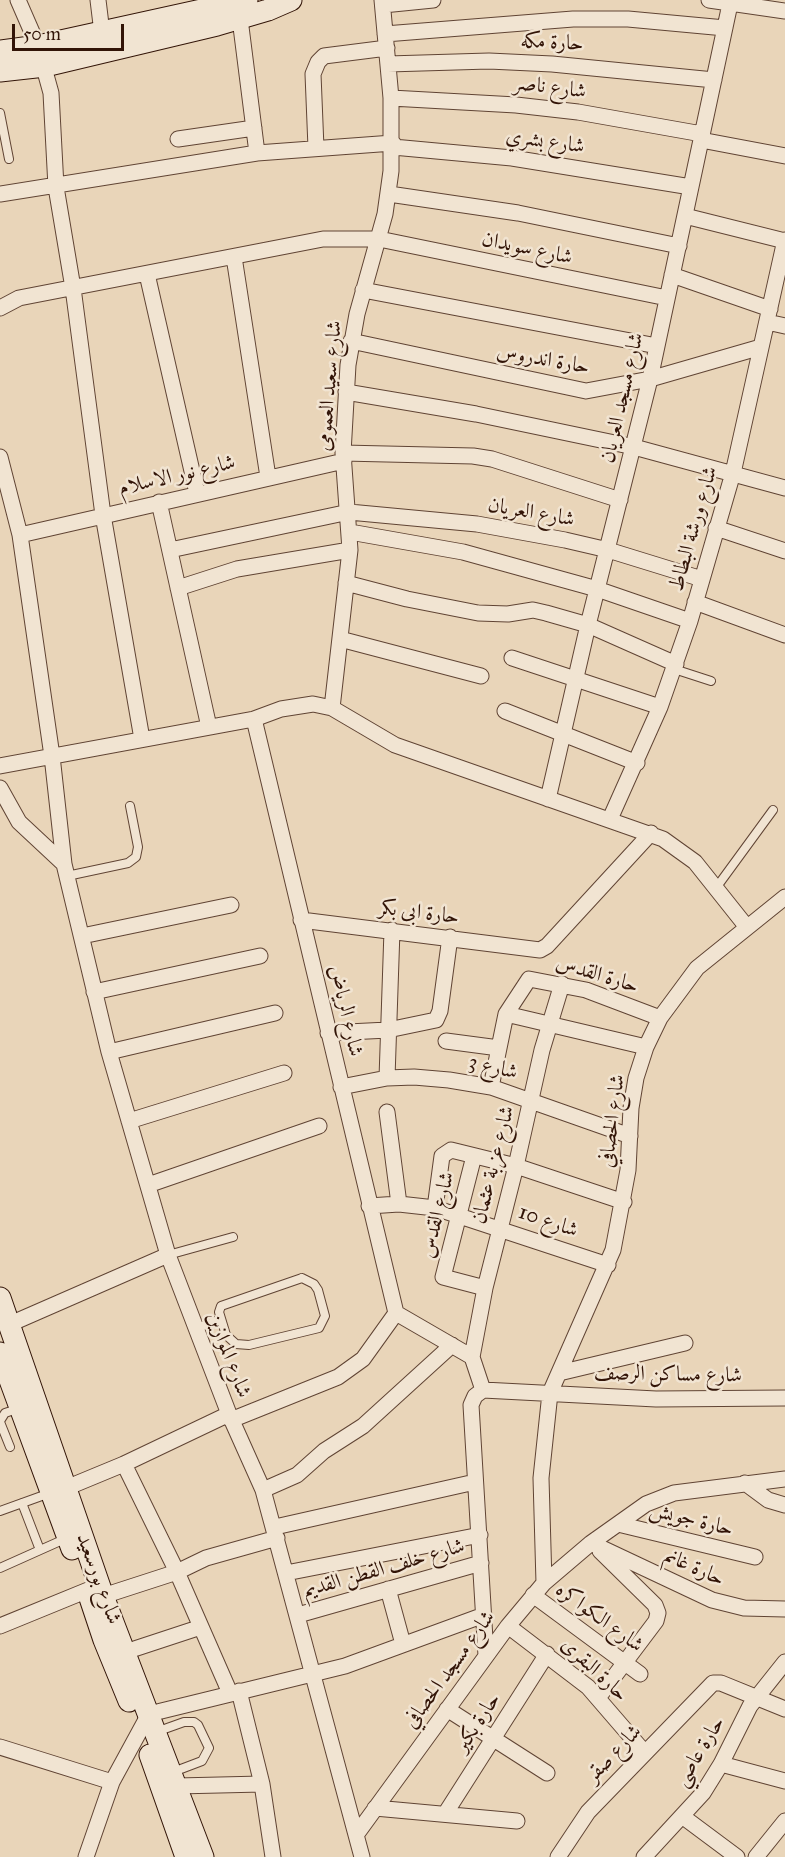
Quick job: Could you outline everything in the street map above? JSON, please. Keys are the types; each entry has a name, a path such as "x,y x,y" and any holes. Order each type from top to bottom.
{"main road":[{"path":"0,71 41,56 291,0"},
{"path":"0,51 41,56"},
{"name":"شارع بورسعيد","path":"0,1298 10,1324 59,1491 95,1593 104,1640 174,1779 202,1857"},
{"name":"شارع بورسعيد","path":"0,1353 6,1385 20,1407 59,1491 68,1537 125,1652 186,1857"}],"street":[{"path":"18,0 41,56 51,93 56,187 73,288 103,515 142,739"},
{"path":"98,0 103,43"},
{"path":"382,3 433,0"},
{"path":"709,0 730,4 746,3 783,7"},
{"name":"شارع سعيد العمومى","path":"332,708 350,550 344,457 346,392 351,341 389,194 393,145 382,3"},
{"name":"شارع مسجد العريان","path":"548,799 575,678 650,379 730,4"},
{"path":"244,10 256,153"},
{"path":"316,148 313,74 318,62 324,56 386,41 573,19 628,19 725,28"},
{"name":"حارة مكه","path":"388,64 489,61 552,64 714,80"},
{"name":"شارع ناصر","path":"391,98 506,104 578,112 785,156"},
{"path":"178,139 254,128"},
{"name":"شارع بشري","path":"0,194 56,187 256,153 393,145 512,158 691,187"},
{"path":"389,194 518,213 679,246"},
{"path":"685,216 785,241"},
{"name":"شارع سويدان","path":"0,308 19,298 323,239 379,239 667,298"},
{"name":"شارع ورشة البطاط","path":"610,819 637,764 690,621 733,474 768,315 782,264 785,241"},
{"path":"234,257 268,477"},
{"path":"147,274 197,493"},
{"path":"672,275 768,315 785,326"},
{"path":"363,290 657,346"},
{"name":"حارة اندروس","path":"351,341 569,389 603,390 761,347"},
{"path":"346,392 476,414 634,447 785,488"},
{"name":"شارع الموازين","path":"0,457 5,497 20,536 66,870 109,1052 168,1255 230,1417 263,1490 362,1857"},
{"name":"شارع نور الاسلام","path":"20,536 344,457 483,457 620,500"},
{"path":"159,502 209,727"},
{"name":"شارع العريان","path":"170,550 349,512 477,524 608,550 702,579"},
{"path":"716,528 785,551"},
{"path":"350,532 464,552 597,589 690,621"},
{"path":"178,588 237,569 350,550"},
{"path":"346,583 407,600 478,613 508,614 533,610 588,625 675,666"},
{"path":"695,602 785,635"},
{"path":"340,639 481,676"},
{"path":"512,658 660,707"},
{"path":"0,766 254,719 281,709 313,704 332,708 395,745 651,833 685,853 746,926"},
{"path":"505,711 637,764"},
{"name":"شارع الرياض","path":"254,719 396,1313"},
{"path":"0,788 19,822 66,870"},
{"name":"حارة ابى بكر","path":"301,920 450,937 531,951 547,946 651,833"},
{"name":"شارع الحصافي","path":"544,1583 541,1478 550,1393 608,1265 624,1202 636,1078 646,1047 660,1018 697,968 746,926 785,897"},
{"path":"82,936 231,905"},
{"path":"387,1078 392,930"},
{"path":"328,1033 388,1030 430,1022 439,1017 450,937"},
{"path":"94,992 260,956"},
{"name":"حارة القدس","path":"491,1087 506,1014 529,979 586,990 660,1018"},
{"name":"شارع عزبة عثمان","path":"472,1357 485,1288 516,1166 548,1023 562,984"},
{"path":"109,1052 275,1013"},
{"path":"506,1014 646,1047"},
{"path":"446,1041 499,1048"},
{"path":"129,1121 285,1073"},
{"name":"شارع 3","path":"341,1087 387,1078 414,1077 491,1087 630,1136"},
{"path":"387,1112 399,1204"},
{"path":"148,1185 319,1126"},
{"path":"435,1208 444,1152 451,1150 516,1166 624,1202"},
{"name":"شارع القدس","path":"474,1156 443,1277 485,1288"},
{"name":"شارع 10","path":"369,1206 399,1204 435,1208 608,1265"},
{"path":"10,1324 168,1255"},
{"path":"59,1491 230,1417 338,1377 363,1359 396,1313 472,1357 483,1390 475,1396 471,1405 486,1656"},
{"path":"559,1373 685,1343"},
{"path":"263,1490 297,1475 324,1451 363,1426 452,1345"},
{"name":"شارع مساكن الرصف","path":"483,1390 656,1399 785,1398"},
{"path":"124,1464 177,1572 201,1628 235,1692 262,1784 273,1857"},
{"name":"شارع مسجد الحصافي","path":"356,1835 508,1626 544,1583 591,1543 646,1504 667,1496 785,1479"},
{"path":"0,1626 95,1593 177,1572 206,1558 276,1533 475,1482"},
{"path":"745,1484 768,1500 785,1505"},
{"name":"حارة جويش","path":"618,1524 755,1557"},
{"path":"286,1573 480,1535"},
{"path":"591,1543 657,1609 656,1621 598,1698"},
{"name":"حارة غانم","path":"591,1543 712,1600 744,1608 785,1609"},
{"name":"شارع خلف القطن القديم","path":"298,1615 482,1563"},
{"path":"388,1589 403,1644"},
{"name":"شارع الكواكره","path":"533,1595 640,1674"},
{"path":"86,1857 112,1782 148,1725 235,1692 345,1666 484,1615"},
{"name":"حارة البقرى","path":"508,1626 547,1654 598,1698 645,1753"},
{"path":"125,1652 201,1628"},
{"name":"حارة بكير","path":"445,1814 547,1654"},
{"name":"حارة عاصي","path":"644,1857 703,1793 756,1698 785,1662"},
{"name":"شارع صقر","path":"558,1857 588,1812 709,1686 721,1683 756,1698"},
{"path":"756,1698 785,1709"},
{"path":"447,1709 547,1773"},
{"path":"0,1747 112,1782"},
{"path":"721,1764 785,1781"},
{"path":"174,1779 262,1784"},
{"path":"375,1808 517,1821"},
{"path":"682,1816 737,1857"},
{"path":"756,1857 785,1821"}],"lane":[{"path":"0,113 9,159"},
{"path":"675,666 711,681"},
{"path":"66,870 128,863 136,857 138,847 130,806"},
{"path":"716,888 773,810"},
{"path":"168,1255 233,1237"},
{"path":"302,1278 314,1284 318,1290 325,1316 319,1328 242,1345 226,1335 221,1319 219,1312 224,1304 302,1278"},
{"path":"195,1329 221,1319"},
{"path":"10,1447 0,1421 5,1413 20,1407"},
{"path":"0,1511 59,1491"},
{"path":"22,1503 40,1550"},
{"path":"0,1568 68,1537"},
{"path":"148,1725 194,1722 198,1725 208,1748 202,1761 174,1779"}]}
